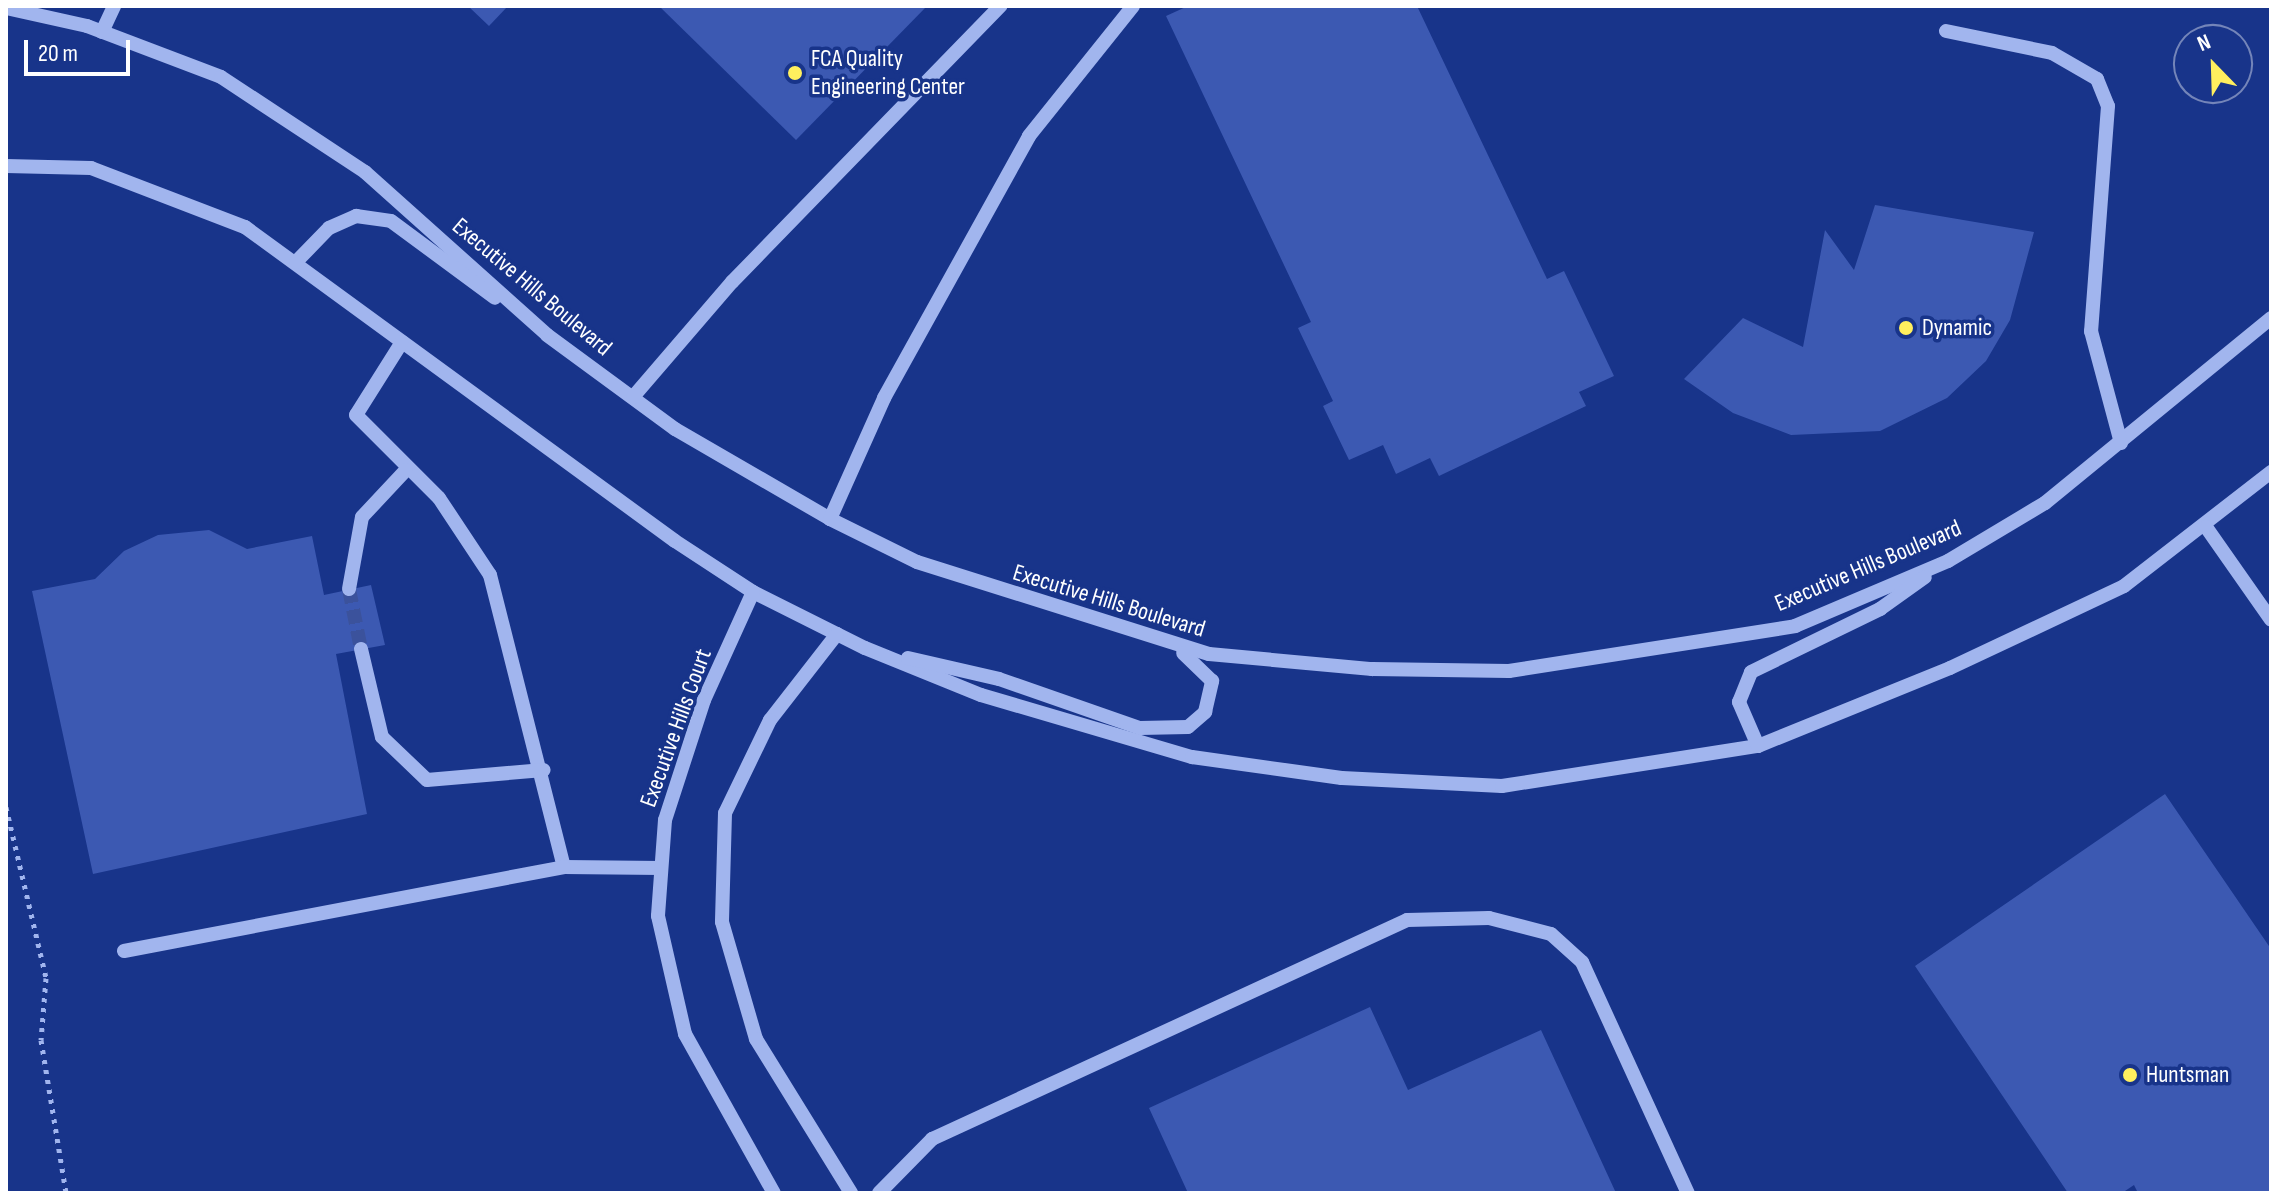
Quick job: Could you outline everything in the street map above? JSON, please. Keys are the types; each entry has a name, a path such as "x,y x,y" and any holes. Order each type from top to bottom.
{"street":[{"path":"102,32 114,6"},
{"path":"633,397 732,282 1000,6"},
{"path":"830,519 884,398 1029,136 1133,6"},
{"name":"Executive Hills Boulevard","path":"6,8 102,32 221,77 365,172 547,335 633,397 830,519 917,562 1209,654 1372,669 1509,671 1795,626 1948,561 2045,503 2271,318"},
{"path":"1946,31 2052,53 2097,79 2108,106 2091,331 2121,443"},
{"path":"6,166 91,168 245,227 753,592 865,648 981,695 1192,757 1342,778 1502,786 1758,746 2124,586 2206,527 2271,472"},
{"path":"296,262 329,228 356,216 391,221 547,335"},
{"path":"402,342 356,415 406,470 439,498 490,575 544,770 564,867"},
{"path":"349,589 362,517 406,470"},
{"path":"2206,527 2271,620"},
{"path":"1758,746 1739,702 1751,672 1880,609 1948,561"},
{"name":"Executive Hills Court","path":"753,592 704,700 665,820 658,916 685,1034 774,1193"},
{"path":"837,634 770,720 725,813 722,922 756,1039 851,1193"},
{"path":"865,648 999,679 1140,728 1188,727 1205,712 1212,681 1200,662 1158,640"},
{"path":"361,649 382,737 427,780 544,770"},
{"path":"124,951 564,867 661,868"},
{"path":"879,1193 932,1139 1407,920 1489,918 1551,934 1582,962 1688,1193"}],"path":[{"path":"6,807 46,978 41,1040 66,1193"}],"building":[{"path":"468,6 508,6 489,26"},
{"name":"FCA Quality Engineering Center","path":"659,6 927,6 796,140"},
{"path":"1188,6 1417,6 1547,279 1564,271 1614,376 1579,392 1586,406 1439,476 1430,458 1396,474 1383,445 1349,460 1323,406 1333,401 1298,328 1311,322 1166,16"},
{"name":"Dynamic","path":"1875,205 2034,232 2010,320 1986,361 1947,398 1880,431 1791,435 1733,413 1684,379 1743,318 1803,347 1825,230 1854,270"},
{"path":"209,530 247,549 312,536 324,595 371,585 385,645 336,654 367,814 93,874 32,591 95,579 124,551 158,535"},
{"name":"Huntsman","path":"2165,794 2271,949 2271,1193 2138,1193 2134,1185 2122,1193 2068,1193 1915,966"},
{"path":"1370,1007 1408,1090 1541,1030 1616,1193 1188,1193 1149,1108"}],"tunnel":[{"path":"349,589 361,649"}],"place":[{"name":"FCA Quality Engineering Center","path":"795,73"},
{"name":"Dynamic","path":"1906,328"},
{"name":"Huntsman","path":"2130,1075"}]}
